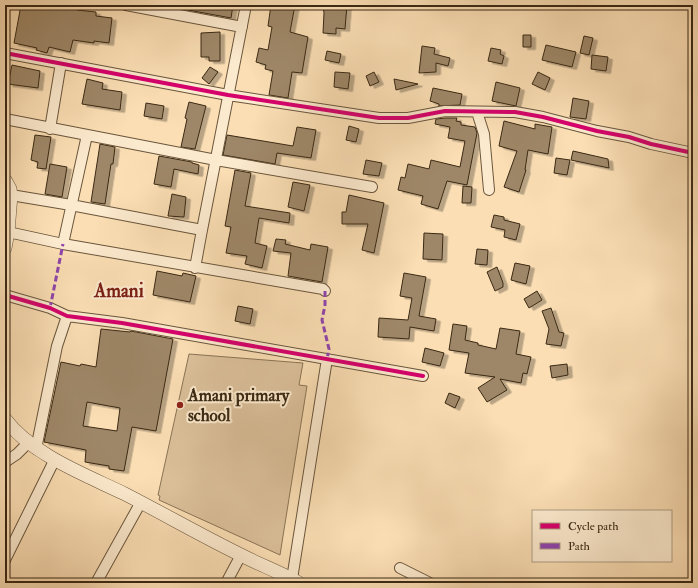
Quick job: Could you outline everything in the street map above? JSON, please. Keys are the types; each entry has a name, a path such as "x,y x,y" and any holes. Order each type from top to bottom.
{"street":[{"path":"126,5 242,27"},
{"path":"195,268 246,5"},
{"path":"5,53 228,95 379,118 408,118 445,111 515,112 543,117 693,153"},
{"path":"50,129 61,63"},
{"path":"477,112 484,134 489,190"},
{"path":"5,119 50,129 216,160 372,187"},
{"path":"63,244 87,135"},
{"path":"5,180 10,189 11,195 5,248"},
{"path":"11,195 202,230"},
{"path":"8,232 63,244 323,289 325,291"},
{"path":"5,295 50,308 67,316 122,323 423,376"},
{"path":"5,462 32,446 57,346 67,316"},
{"path":"5,419 10,426 32,446 55,459 141,502 240,555 295,581 327,359"},
{"path":"5,560 55,459"},
{"path":"96,583 141,502"},
{"path":"226,583 240,555"},
{"path":"400,568 430,583"}],"shaded area":[{"path":"189,354 303,363 299,385 307,386 280,555 159,500 160,496 158,495"}],"building":[{"path":"21,5 67,5 78,7 77,10 96,12 96,16 112,18 109,43 94,41 94,43 73,40 70,52 49,47 47,53 36,50 37,48 14,43"},
{"path":"172,5 233,5 231,18 172,7"},
{"path":"271,5 295,5 290,32 308,37 302,73 292,72 288,98 269,95 273,71 265,69 266,65 256,62 259,48 268,50 272,27 268,26"},
{"path":"323,5 347,5 345,29 336,28 336,34 323,33"},
{"path":"220,32 220,61 209,61 209,57 201,57 201,33"},
{"path":"523,35 531,35 531,47 523,47"},
{"path":"584,36 593,38 589,55 580,53"},
{"path":"546,45 576,52 572,67 542,60"},
{"path":"422,46 435,48 434,54 450,58 448,66 436,63 436,72 419,73"},
{"path":"491,48 501,50 500,54 504,56 502,64 488,61"},
{"path":"327,51 341,54 339,63 325,60"},
{"path":"592,55 608,57 606,71 591,69"},
{"path":"12,65 40,71 38,88 8,84"},
{"path":"210,67 218,72 209,84 202,78"},
{"path":"335,72 350,73 348,89 334,87"},
{"path":"374,72 379,82 370,86 366,76"},
{"path":"538,72 550,78 545,90 532,84"},
{"path":"87,79 103,83 102,89 122,92 120,110 82,104"},
{"path":"394,79 418,84 396,90"},
{"path":"496,82 520,88 516,106 492,101"},
{"path":"433,88 462,94 460,105 439,106 439,104 430,101"},
{"path":"573,98 589,101 586,119 570,117"},
{"path":"189,102 206,106 195,149 181,147"},
{"path":"146,103 164,106 162,119 144,116"},
{"path":"457,118 456,121 461,122 461,125 475,127 477,133 467,185 447,181 438,209 421,204 423,196 398,190 401,177 405,178 408,164 429,169 431,160 460,167 465,141 448,138 450,127 435,124 436,119"},
{"path":"504,121 535,129 535,124 552,127 548,154 528,150 526,170 519,192 504,187 517,151 499,146"},
{"path":"349,126 359,129 356,142 346,140"},
{"path":"297,127 316,130 311,158 277,153 275,164 223,155 227,135 293,146"},
{"path":"35,135 51,137 46,169 37,168 38,162 31,160"},
{"path":"100,144 115,147 105,204 91,202"},
{"path":"573,151 608,159 609,168 571,160"},
{"path":"159,156 192,162 199,165 198,174 174,169 171,187 154,184"},
{"path":"556,158 570,160 567,175 554,173"},
{"path":"366,160 382,163 379,176 363,174"},
{"path":"50,164 67,167 62,197 45,194"},
{"path":"235,170 251,173 245,206 290,213 289,223 259,218 255,243 267,246 262,268 245,264 247,256 226,253 231,227 225,226"},
{"path":"293,182 310,185 304,211 288,207"},
{"path":"463,186 472,187 471,203 462,203"},
{"path":"172,194 186,197 184,217 168,216"},
{"path":"349,195 384,203 374,253 362,250 368,224 342,224 342,212 346,212"},
{"path":"494,215 504,217 504,220 520,224 516,240 504,237 505,230 491,227"},
{"path":"424,233 443,234 442,260 423,259"},
{"path":"276,239 286,240 285,244 310,250 311,244 328,247 322,282 288,276 291,253 273,251"},
{"path":"477,249 488,250 487,265 475,264"},
{"path":"515,263 530,266 526,284 511,280"},
{"path":"497,267 503,287 495,291 487,272"},
{"path":"157,271 182,276 183,273 196,276 190,302 153,295"},
{"path":"404,273 426,277 419,316 436,319 434,331 410,327 409,339 378,337 379,318 408,320 412,298 400,296"},
{"path":"537,291 542,300 529,308 524,299"},
{"path":"238,306 253,309 250,324 235,321"},
{"path":"551,308 559,332 564,333 561,346 546,344 549,329 542,311"},
{"path":"453,324 467,326 465,340 496,349 500,328 520,331 516,354 531,357 527,374 523,373 521,383 500,379 507,390 487,402 478,388 495,377 465,373 469,353 449,350"},
{"path":"101,329 131,331 173,339 156,431 132,427 124,471 109,469 109,466 85,462 86,450 44,442 61,362 80,366 81,364 96,367","holes":["87,402 120,408 117,431 83,426"]},
{"path":"425,348 444,353 440,366 422,362"},
{"path":"567,364 568,375 552,378 550,366"},
{"path":"449,393 460,397 455,408 445,403"}],"marked path":[{"path":"50,308 63,244"},
{"path":"325,291 325,305 322,320 329,349 327,359"}],"cycle path":[{"path":"5,53 228,95 379,118 408,118 445,111 515,112 543,117 693,153"},
{"path":"5,295 50,308 67,316 122,323 423,376"}],"place":[{"name":"Amani primary school","path":"180,405"}],"district":[{"name":"Amani","path":"119,290"}]}
